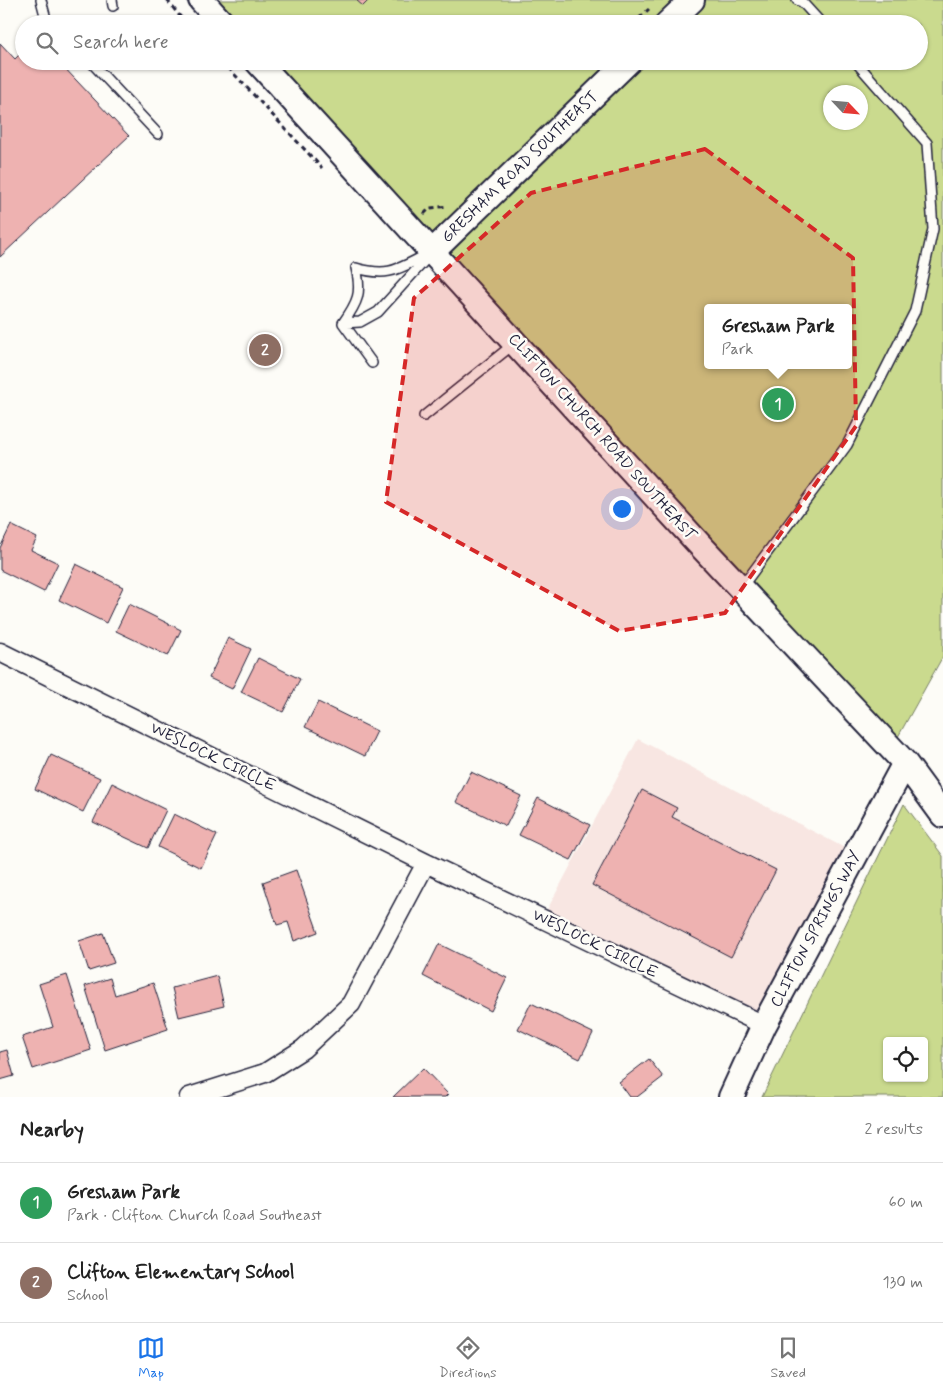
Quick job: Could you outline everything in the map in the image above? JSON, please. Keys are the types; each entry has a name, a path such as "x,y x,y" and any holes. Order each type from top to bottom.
{"street":[{"path":"201,0 215,15"},
{"path":"676,15 692,0"},
{"name":"CLIFTON CHURCH ROAD SOUTHEAST","path":"266,70 741,589 905,763 943,815"},
{"name":"GRESHAM ROAD SOUTHEAST","path":"432,252 620,70"},
{"name":"WESLOCK CIRCLE","path":"0,652 426,863 764,1025"},
{"name":"CLIFTON SPRINGS WAY","path":"731,1097 764,1025 905,763"},
{"path":"189,1097 265,1073 303,1049 351,1004 426,863"}],"lane":[{"path":"41,0 46,15"},
{"path":"800,1 813,15"},
{"path":"98,70 158,134"},
{"path":"741,589 847,445 915,311 933,229 927,143 863,70"},
{"path":"343,323 359,296 360,284 356,268 377,274 392,272 432,252"},
{"path":"343,323 360,322 378,312 432,252"},
{"path":"343,323 372,363"},
{"path":"424,416 516,342"}],"path":[{"path":"167,0 179,15"},
{"path":"642,15 652,6"},
{"path":"230,70 324,170"}],"highlighted area":[{"path":"705,149 853,258 856,426 725,613 619,631 386,502 414,298 531,193"}],"shaded area":[{"path":"638,739 858,855 769,1031 539,925"}],"green space":[{"path":"201,0 943,0 943,656 889,753 263,70 928,70 928,15 214,15"},
{"path":"904,804 943,856 943,1097 762,1097"}],"building":[{"path":"356,0 369,0 363,6"},
{"path":"0,43 15,59 15,70 67,70 129,136 0,257"},
{"path":"11,525 37,538 31,550 58,563 44,592 0,570 0,548"},
{"path":"76,564 123,587 106,623 59,600"},
{"path":"129,604 181,630 168,656 116,631"},
{"path":"228,638 251,649 232,689 209,678"},
{"path":"258,658 300,679 283,712 241,692"},
{"path":"318,702 377,731 365,756 305,727"},
{"path":"51,755 100,778 83,812 35,789"},
{"path":"471,772 521,796 506,826 456,802"},
{"path":"112,783 166,810 148,848 93,822"},
{"path":"642,790 677,808 672,817 776,870 731,957 592,885"},
{"path":"538,798 590,825 571,860 519,835"},
{"path":"174,814 217,835 201,868 158,847"},
{"path":"296,870 318,932 294,941 288,922 277,925 263,882"},
{"path":"103,933 114,963 89,971 79,941"},
{"path":"439,944 507,978 491,1011 423,976"},
{"path":"67,975 91,1050 33,1069 22,1037 53,1027 39,984"},
{"path":"217,976 224,1006 179,1017 172,988"},
{"path":"110,978 115,995 153,983 168,1029 105,1050 85,986"},
{"path":"531,1003 593,1033 580,1059 518,1029"},
{"path":"7,1050 14,1076 0,1080 0,1052"},
{"path":"649,1059 663,1077 637,1097 630,1097 619,1082"},
{"path":"423,1068 448,1094 445,1097 393,1097"}],"place":[{"name":"Clifton Elementary School","path":"265,350"},
{"name":"Gresham Park","path":"778,404"}]}
